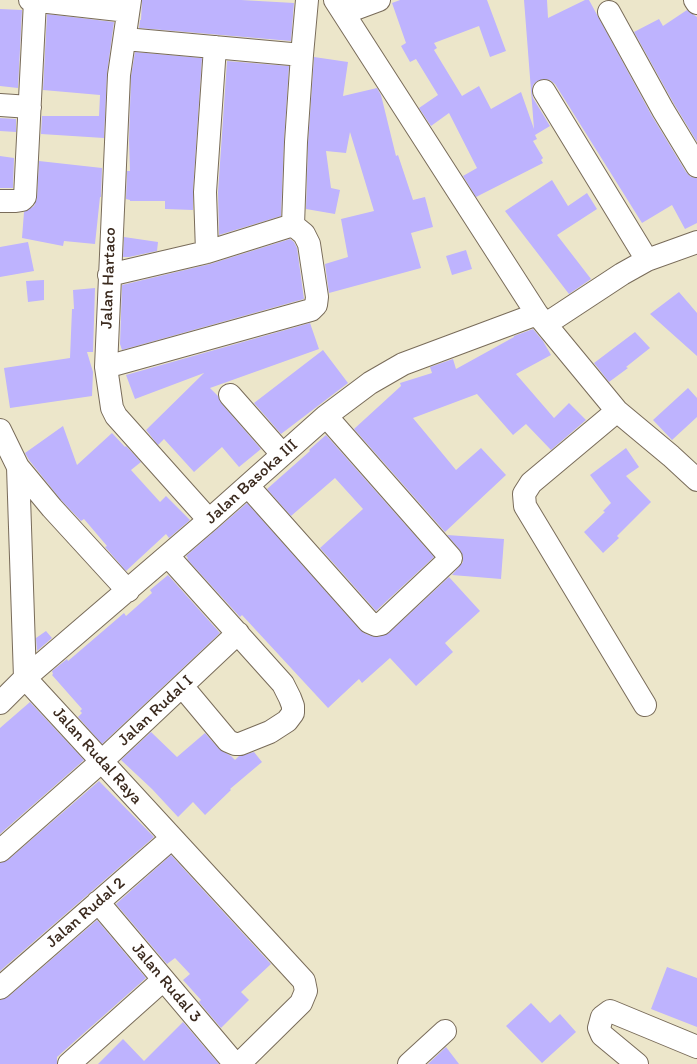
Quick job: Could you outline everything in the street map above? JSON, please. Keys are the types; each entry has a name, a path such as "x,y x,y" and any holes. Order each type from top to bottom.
{"street":[{"path":"0,201 16,201 22,200 25,197 30,108 33,0 129,6"},
{"path":"293,225 296,142 307,0"},
{"path":"379,0 339,6 362,44 541,319 617,411 697,480"},
{"name":"Jalan Hartaco","path":"129,6 119,75 109,275 106,367 112,408 116,416 209,520"},
{"path":"609,12 663,110 697,166"},
{"path":"125,39 302,55"},
{"path":"207,252 205,192 215,47"},
{"path":"544,91 647,260"},
{"path":"0,105 30,108"},
{"path":"109,275 207,252 293,225"},
{"path":"106,367 311,310 316,305 317,297 309,244 304,234 293,225"},
{"name":"Jalan Basoka III","path":"0,703 26,678 248,486 282,454 326,416 370,383 403,364 541,319 647,260 697,242"},
{"path":"230,395 282,454"},
{"path":"617,411 531,483 524,494 525,506 645,705"},
{"path":"248,486 370,622 376,625 381,624 451,558 326,416"},
{"path":"0,430 18,467 52,508 128,591"},
{"path":"18,467 26,678"},
{"path":"168,556 282,684 293,706 293,713 287,721 270,732 240,744 235,744 228,741 182,686"},
{"name":"Jalan Rudal I","path":"0,851 102,761 238,633"},
{"name":"Jalan Rudal Raya","path":"26,678 304,982 306,991 301,1004 239,1064"},
{"name":"Jalan Rudal 2","path":"0,988 172,838"},
{"name":"Jalan Rudal 3","path":"98,902 235,1064"},
{"path":"69,1064 163,980"},
{"path":"636,1064 602,1035 599,1028 602,1017 610,1011 697,1047"},
{"path":"409,1064 445,1031"}],"building":[{"path":"142,0 241,0 294,3 291,41 139,28"},
{"path":"400,0 487,0 506,51 490,57 479,26 434,43 437,48 434,50 462,96 479,86 491,109 521,92 534,129 524,0 547,0 548,18 585,0 589,0 652,116 686,172 691,177 697,178 697,223 685,229 672,205 642,223 555,84 550,80 544,79 537,81 533,85 532,91 533,98 550,126 535,135 537,139 533,141 543,158 541,160 543,163 476,197 463,176 477,168 449,113 431,126 419,108 438,95 416,59 410,62 401,46 406,43 392,3"},
{"path":"0,9 22,10 18,88 0,86"},
{"path":"687,10 697,17 697,142 634,32 659,19 663,26"},
{"path":"47,14 114,22 107,74 104,138 41,134 42,116 99,116 100,95 43,90"},
{"path":"135,52 202,58 193,210 165,209 165,201 130,201 126,199 127,171 130,171 129,140 131,76"},
{"path":"314,57 348,62 343,96 377,88 381,95 396,156 398,155 413,200 425,197 433,227 411,233 421,268 329,293 325,264 348,257 341,219 374,211 350,132 346,153 326,151 331,188 340,190 335,214 306,209 308,143"},
{"path":"227,61 289,66 281,216 219,235 218,192"},
{"path":"0,118 16,119 16,132 0,131"},
{"path":"0,156 14,158 13,188 0,188"},
{"path":"39,161 102,168 101,197 95,244 64,241 63,246 22,238 24,212 34,206 37,198"},
{"path":"552,180 568,206 587,193 597,209 557,235 591,279 569,294 505,211"},
{"path":"124,237 158,242 157,251 123,257"},
{"path":"290,239 294,242 297,248 304,299 122,350 120,344 122,285 210,264"},
{"path":"28,242 34,271 0,277 0,247"},
{"path":"466,250 472,269 452,275 446,256"},
{"path":"44,280 44,300 28,302 26,281"},
{"path":"95,288 93,352 87,352 93,372 92,396 10,408 4,368 70,358 72,309 74,309 73,290"},
{"path":"679,292 697,313 697,356 650,314"},
{"path":"310,323 319,349 210,388 261,449 239,467 222,447 194,472 164,439 158,445 146,430 204,373 135,399 126,375"},
{"path":"533,329 543,341 551,355 516,374 554,418 569,403 586,420 551,450 526,424 513,435 477,394 413,418 456,470 481,448 506,475 445,532 354,429 401,386 400,383 432,373 430,367 453,359 456,369 514,336"},
{"path":"635,332 650,348 626,367 628,368 609,382 594,363"},
{"path":"323,350 348,383 281,434 254,403"},
{"path":"688,388 697,398 697,417 672,440 653,420"},
{"path":"63,426 77,465 112,433 141,462 131,470 160,502 166,496 190,520 169,538 166,534 126,571 105,547 107,546 84,519 81,521 61,500 25,453"},
{"path":"326,435 434,557 376,611 320,548 363,509 335,478 291,516 267,489"},
{"path":"626,448 639,467 626,476 651,502 617,536 619,538 603,553 584,532 605,512 603,511 611,503 590,475"},
{"path":"247,503 364,633 378,637 389,633 449,577 480,611 445,643 453,652 416,686 390,658 362,683 359,679 328,708 242,615 240,617 187,559 188,558 186,556"},
{"path":"447,535 504,539 501,579 452,575 463,562 463,556 460,550"},
{"path":"168,575 220,633 102,744 78,717 82,713 80,711 82,709 52,675 52,671 67,659 68,661 124,613 126,616 152,593 150,590"},
{"path":"46,631 52,638 37,651 36,638"},
{"path":"30,702 84,760 0,834 0,728"},
{"path":"151,732 177,757 205,733 219,749 235,760 239,756 254,752 262,762 230,789 231,790 205,815 193,802 178,817 152,789 121,760"},
{"path":"99,781 154,837 0,971 0,863 8,860"},
{"path":"171,855 271,964 241,992 249,1000 221,1028 199,1002 201,1000 183,980 190,974 175,958 167,964 116,904"},
{"path":"97,920 146,978 57,1057 57,1064 0,1064 0,1000 8,997"},
{"path":"667,967 697,978 697,1027 651,1009"},
{"path":"531,1003 550,1023 560,1014 576,1032 542,1063 506,1026"},
{"path":"183,1022 219,1064 98,1064 123,1039 144,1061"},
{"path":"446,1047 459,1064 428,1064"}]}
